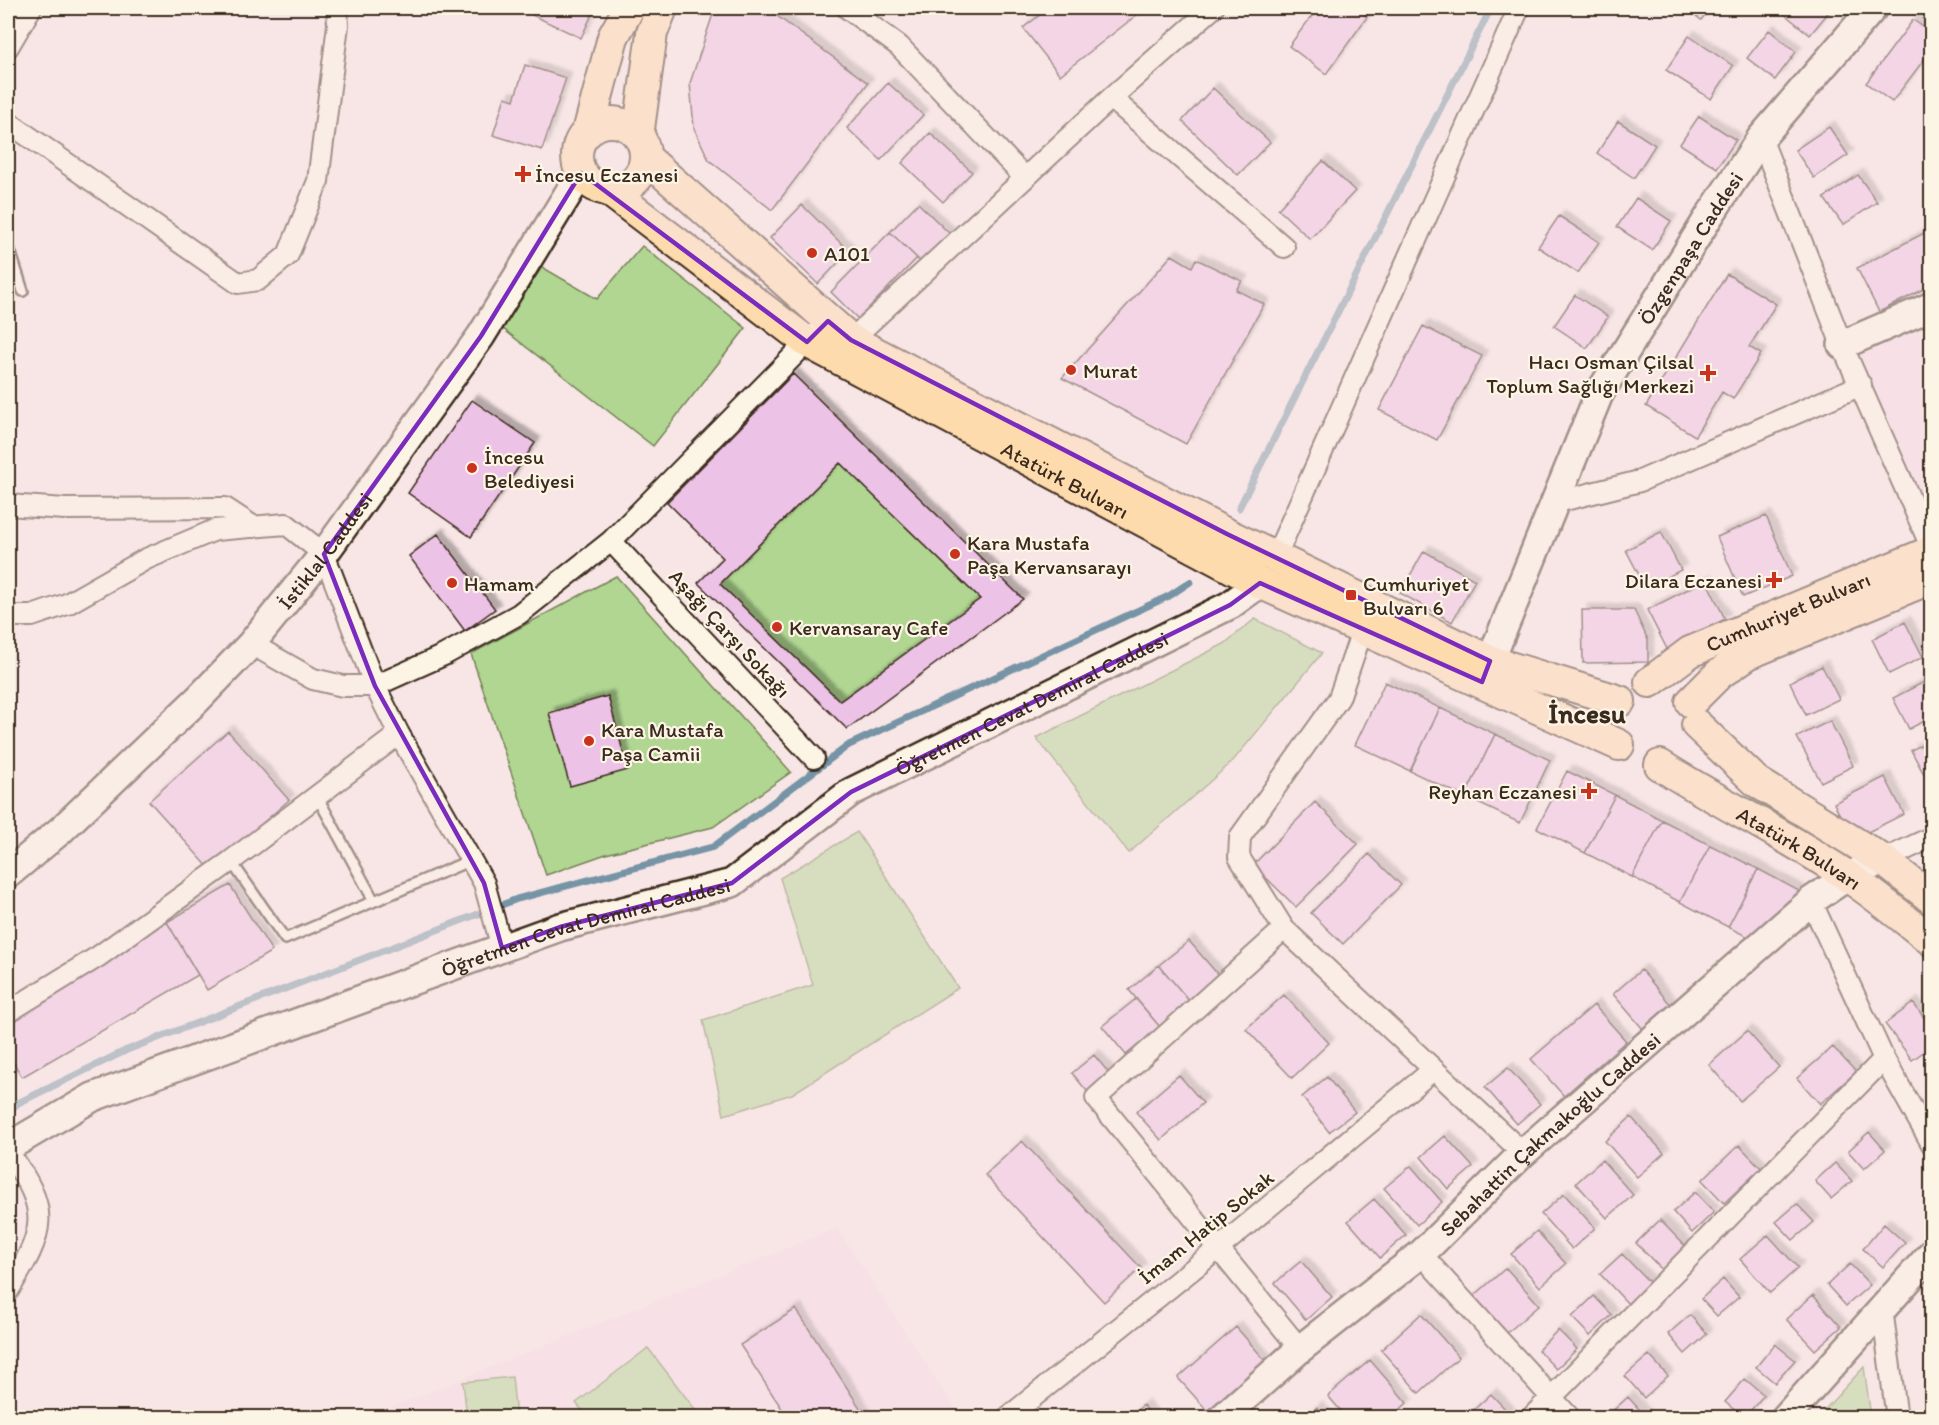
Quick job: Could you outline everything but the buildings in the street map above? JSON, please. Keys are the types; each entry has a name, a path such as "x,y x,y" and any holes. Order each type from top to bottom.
{"main road":[{"path":"581,173 578,151 588,132 613,37 629,8"},
{"path":"608,190 630,185 638,177 652,33 662,8"},
{"name":"Özgenpaşa Caddesi","path":"1486,672 1599,393 1761,138 1872,8"},
{"name":"Atatürk Bulvarı","path":"588,132 597,126 620,124 817,332 851,340 1227,534 1276,556 1351,595 1582,730 1619,745"},
{"name":"Atatürk Bulvarı","path":"581,173 597,188 608,190 817,332 1260,583 1362,631 1486,672 1620,700"},
{"name":"İstiklal Caddesi","path":"8,874 61,830 251,644 324,554 481,336 581,173"},
{"path":"1842,345 1932,306"},
{"name":"Cumhuriyet Bulvarı","path":"1650,682 1690,652 1932,550"},
{"name":"Cumhuriyet Bulvarı","path":"1694,714 1719,674 1748,654 1932,578"},
{"name":"Öğretmen Cevat Demiral Caddesi","path":"8,1147 93,1097 499,937 560,927 732,884 851,792 1230,605 1260,583"},
{"path":"1650,682 1674,686 1694,714 1695,737 1682,756 1660,765 1637,761 1619,745 1613,723 1620,700 1628,692 1650,682"},
{"name":"Atatürk Bulvarı","path":"1694,714 1757,782 1883,860 1932,899"},
{"name":"Atatürk Bulvarı","path":"1660,765 1704,793 1768,826 1848,876 1932,940"},
{"name":"Sebahattin Çakmakoğlu Caddesi","path":"1222,1418 1300,1349 1421,1254 1522,1153 1811,901 1848,876 1883,860"},
{"path":"1785,1418 1932,1253"}],"street":[{"path":"8,47 31,8"},
{"path":"8,122 238,283 258,280 288,255 318,181 338,25 337,8"},
{"path":"847,8 899,46 1025,178"},
{"path":"851,340 1111,98 1213,8"},
{"path":"1276,556 1519,8"},
{"path":"1111,98 1284,247"},
{"path":"1761,138 1842,345 1932,550"},
{"path":"251,644 313,680 343,686 375,686 444,655 519,614 611,541 817,332"},
{"path":"1553,503 1640,481 1861,385"},
{"path":"8,505 65,509 225,508 254,527"},
{"path":"8,616 32,616 67,604 146,559 215,530 286,524 324,554 375,686 399,734 484,883 499,937"},
{"name":"Aşağı Çarşı Sokağı","path":"611,541 814,758"},
{"path":"1362,631 1339,698 1240,837 1239,857 1284,929 1522,1153"},
{"path":"8,1012 99,956 231,861 399,734"},
{"path":"1883,860 1932,837"},
{"path":"1811,901 1884,1059 1932,1144"},
{"path":"1284,929 1096,1098 1300,1349"},
{"path":"1530,1418 1884,1059"},
{"name":"İmam Hatip Sokak","path":"1013,1416 1433,1070"},
{"path":"8,1152 30,1187 39,1214 39,1228 30,1256 8,1291"},
{"path":"1421,1254 1570,1418"},
{"path":"1882,1309 1897,1418"}],"lane":[{"path":"8,243 23,291"},
{"path":"317,796 374,901"},
{"path":"231,861 285,939 471,860"}],"highlighted area":[{"path":"581,173 807,342 828,321 851,340 1227,534 1490,661 1482,682 1260,583 1230,605 851,792 732,883 560,927 502,948 484,883 375,686 324,554 481,336"}],"shaded area":[{"path":"1931,306 1931,549 1842,345"},
{"path":"837,1228 961,1417 299,1418 389,1408"}],"green space":[{"path":"642,246 746,328 653,446 502,328 542,267 597,299"},
{"path":"840,463 980,599 840,701 720,584"},
{"path":"616,576 791,772 713,827 606,854 546,875 471,654"},
{"path":"1255,619 1322,653 1232,762 1129,853 1036,738 1224,644"},
{"path":"857,832 958,988 792,1094 724,1115 703,1020 813,985 780,878"},
{"path":"648,1348 701,1417 588,1417 576,1403"},
{"path":"1864,1367 1871,1417 1818,1417"},
{"path":"512,1377 516,1417 467,1417 463,1382"}],"waterway":[{"path":"1239,508 1491,8"},
{"path":"8,1113 18,1103 127,1050 517,899 713,847 849,745 1169,596 1190,582"}],"place":[{"name":"İncesu Eczanesi","path":"523,174"},
{"name":"A101","path":"812,253"},
{"name":"Murat","path":"1071,370"},
{"name":"Hacı Osman Çilsal Toplum Sağlığı Merkezi","path":"1708,373"},
{"name":"İncesu Belediyesi","path":"472,468"},
{"name":"Kara Mustafa Paşa Kervansarayı","path":"955,554"},
{"name":"Dilara Eczanesi","path":"1774,580"},
{"name":"Hamam","path":"452,583"},
{"name":"Cumhuriyet Bulvarı 6","path":"1351,595"},
{"name":"Kervansaray Cafe","path":"777,627"},
{"name":"Kara Mustafa Paşa Camii","path":"589,741"},
{"name":"Reyhan Eczanesi","path":"1589,791"}],"district":[{"name":"İncesu","path":"1587,713"}]}
